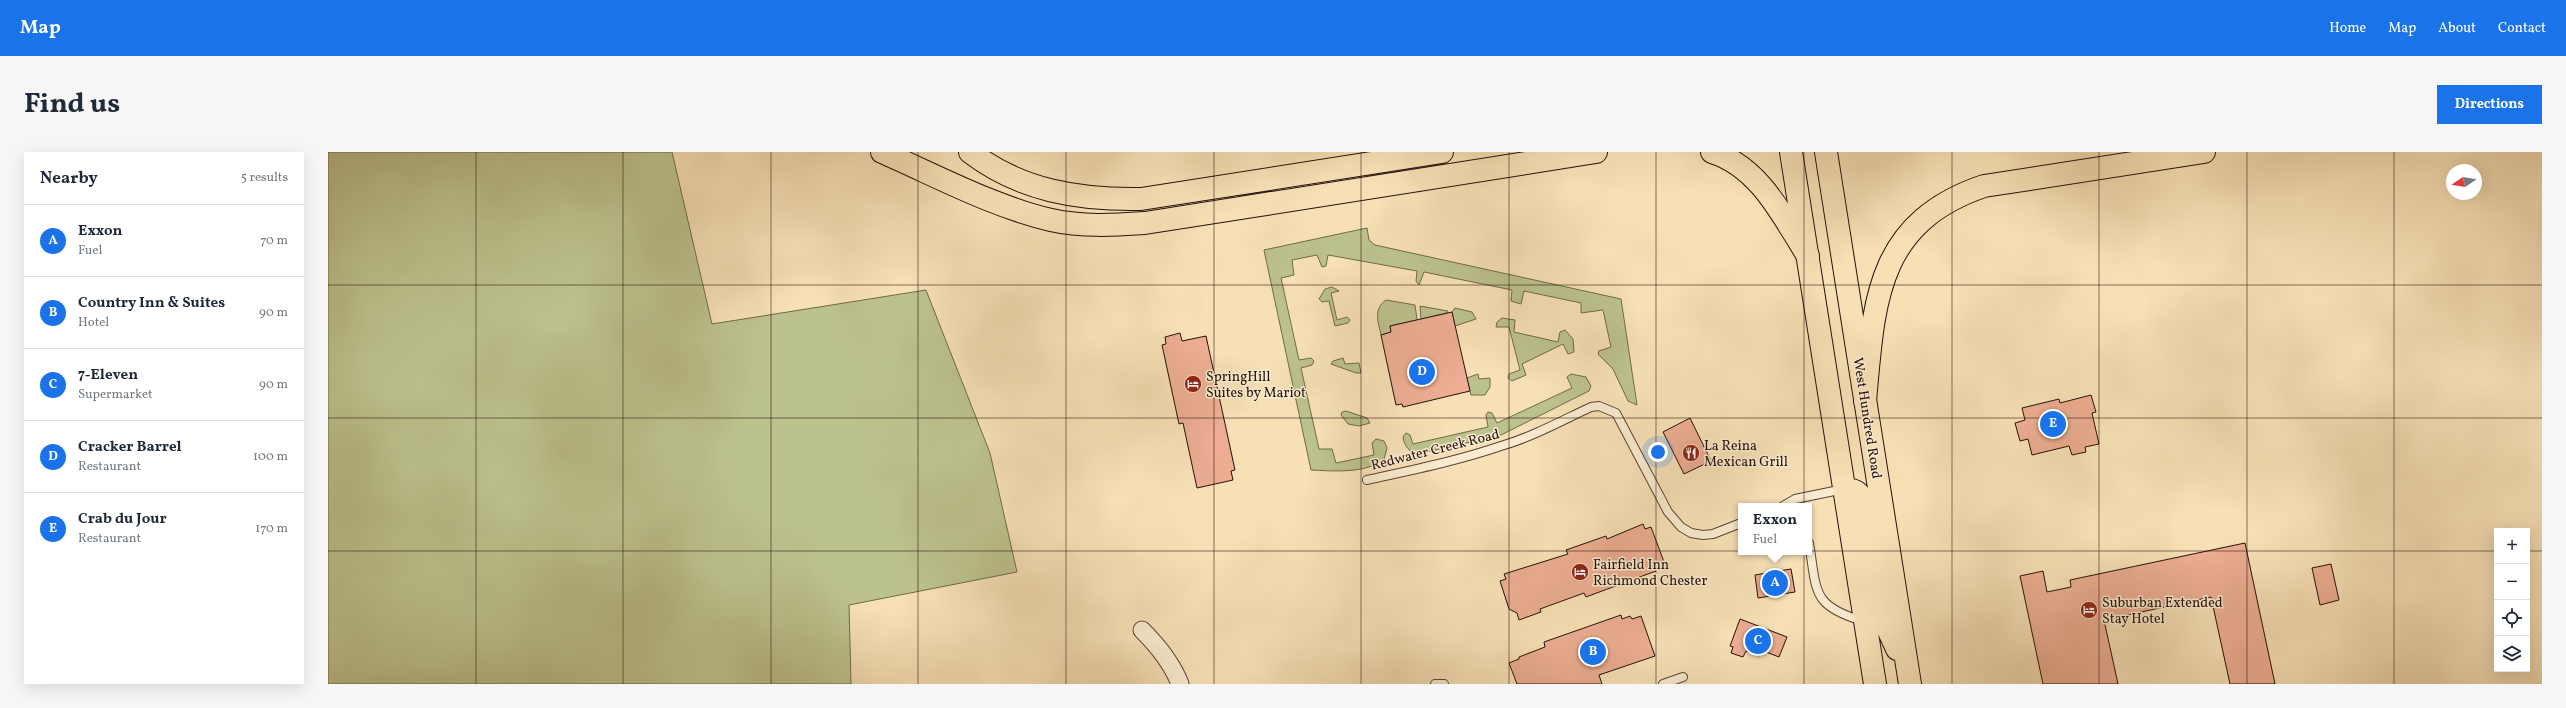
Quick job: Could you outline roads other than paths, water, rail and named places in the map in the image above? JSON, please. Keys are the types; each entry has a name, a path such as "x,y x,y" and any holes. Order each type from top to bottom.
{"main road":[{"path":"882,152 1014,210 1052,220 1112,225 1145,223 1596,152"},
{"path":"970,152 1006,175 1037,188 1074,196 1108,200 1142,199 1442,152"},
{"path":"1712,152 1731,160 1757,180 1768,193 1808,256"},
{"path":"1792,152 1875,684"},
{"name":"West Hundred Road","path":"1826,152 1909,680"},
{"path":"1865,401 1873,320 1885,272 1908,235 1941,206 1967,191 1984,186 2204,152"},
{"path":"1844,489 1854,490 1860,494 1864,503 1882,616 1909,680"}],"street":[{"path":"1142,630 1160,648 1176,674 1180,684"}],"lane":[{"name":"Redwater Creek Road","path":"1367,480 1447,462 1502,446 1543,430 1591,407 1599,406 1616,413 1668,512 1681,527 1691,533 1703,535 1713,534 1738,524"},
{"path":"1788,503 1795,499 1844,489"},
{"path":"1811,555 1818,593 1823,603 1834,611 1865,622"},
{"path":"1663,684 1683,677"},
{"path":"1436,684 1444,684"}],"place":[{"name":"Cracker Barrel","path":"1422,372"},
{"name":"SpringHill Suites by Mariot","path":"1193,384"},
{"name":"Crab du Jour","path":"2053,424"},
{"name":"La Reina Mexican Grill","path":"1691,453"},
{"name":"Fairfield Inn Richmond Chester","path":"1580,572"},
{"name":"Exxon","path":"1775,583"},
{"name":"Suburban Extended Stay Hotel","path":"2089,610"},
{"name":"7-Eleven","path":"1758,641"},
{"name":"Country Inn & Suites","path":"1593,652"}]}
